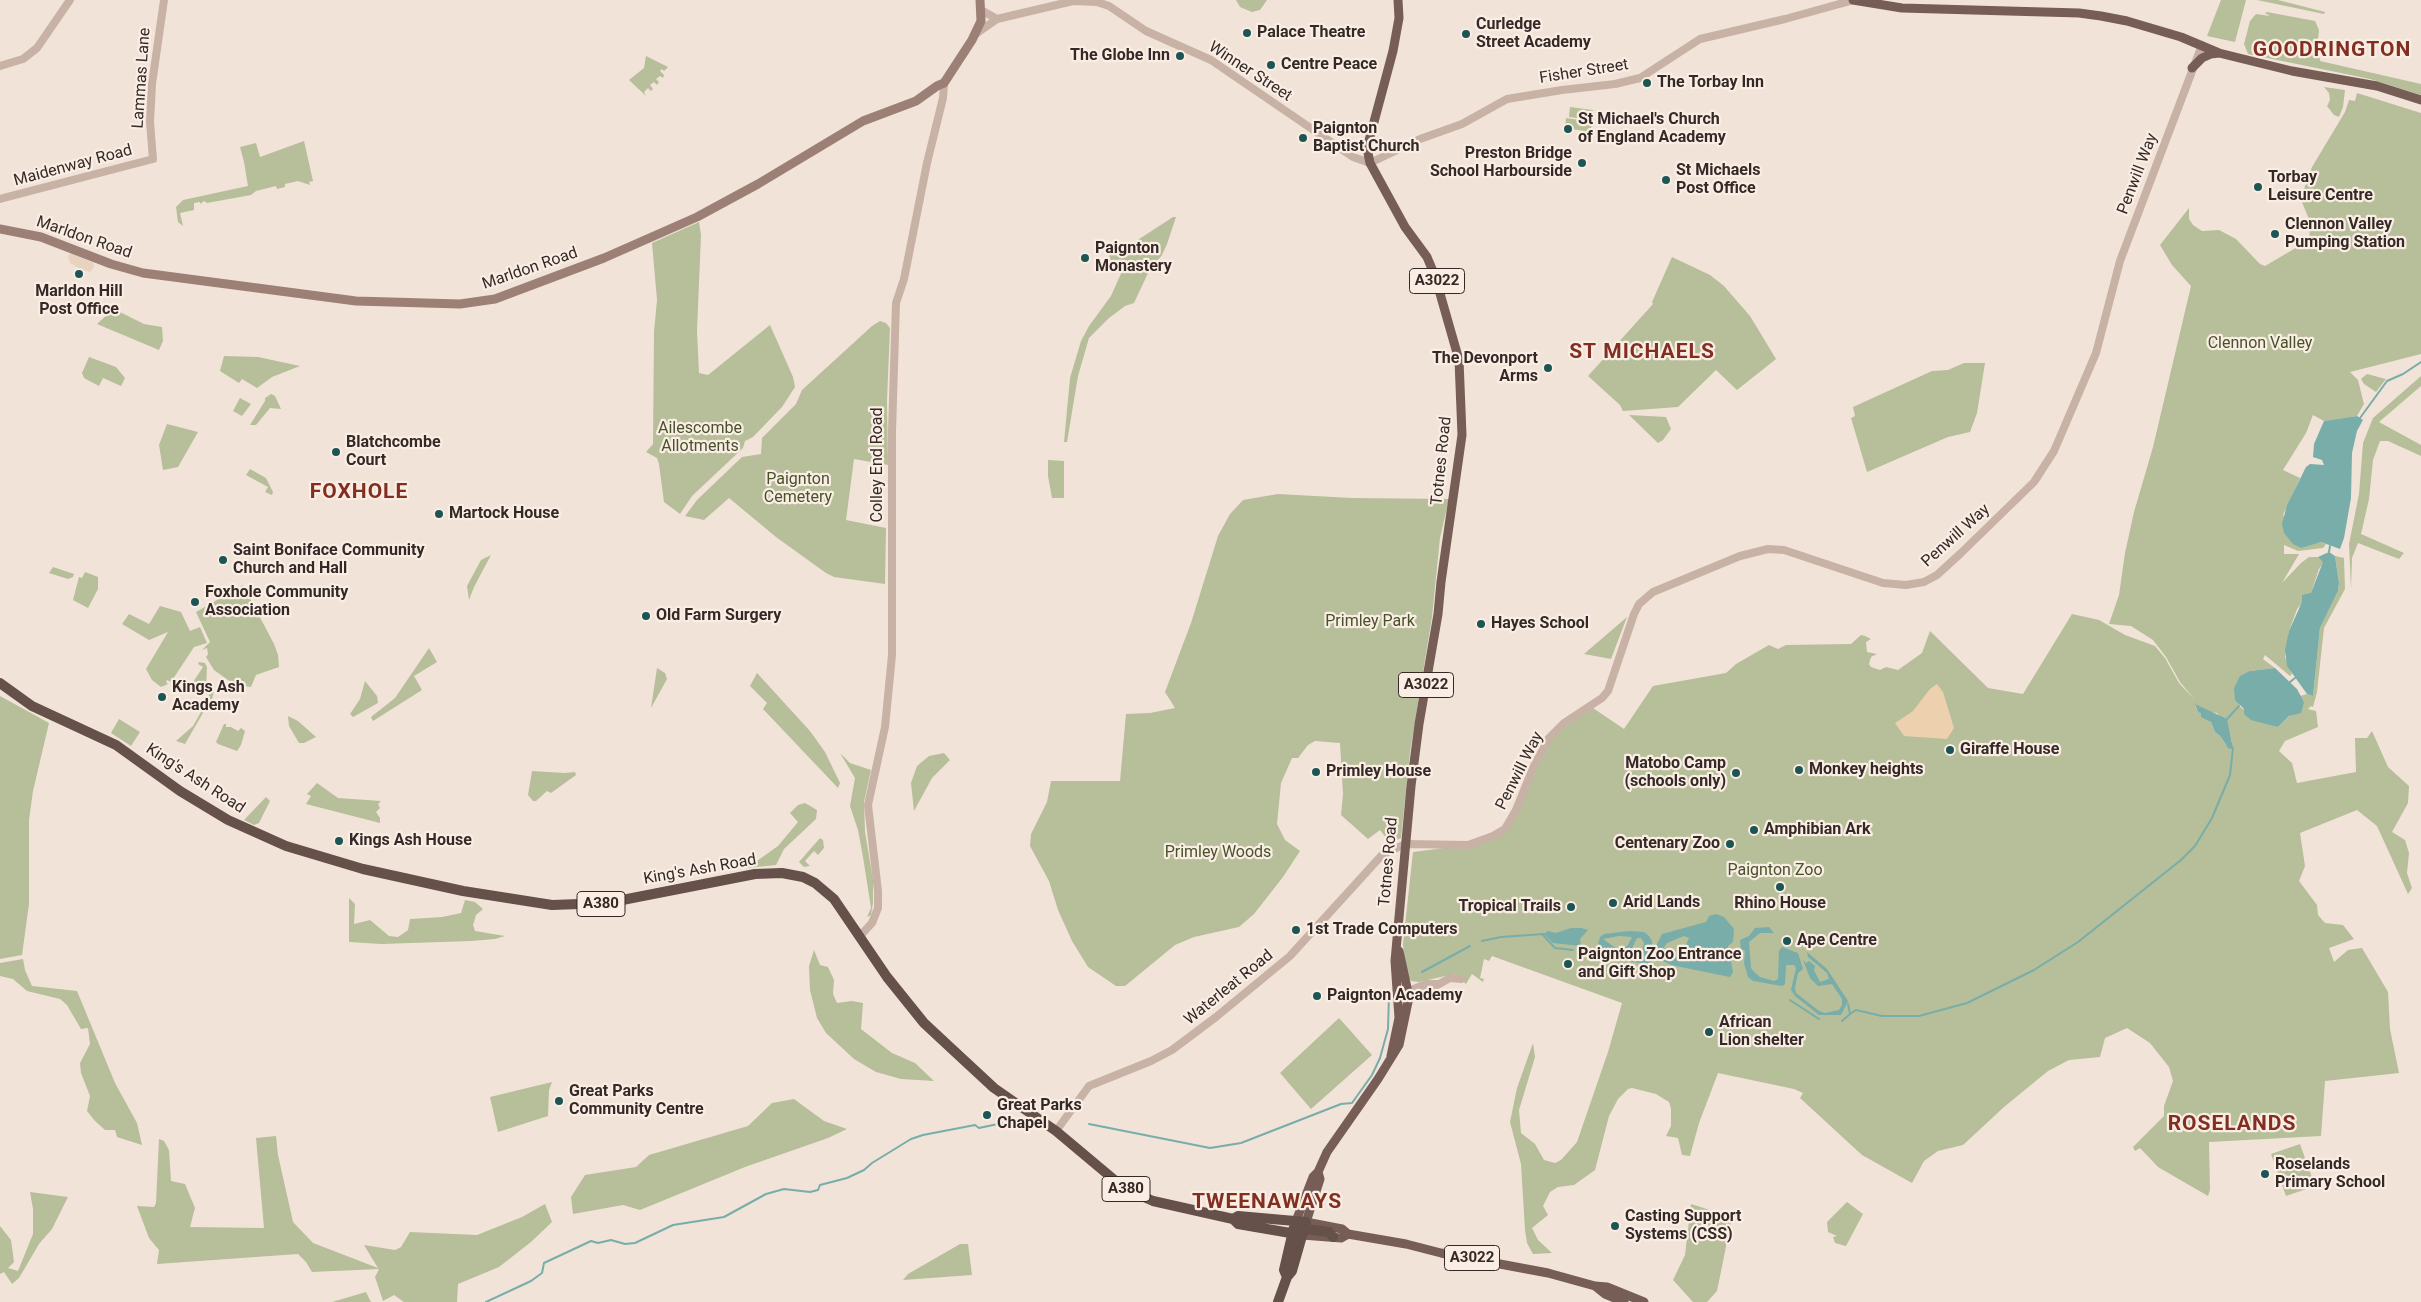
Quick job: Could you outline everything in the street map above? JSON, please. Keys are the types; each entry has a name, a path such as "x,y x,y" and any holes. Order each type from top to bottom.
{"highway":[{"name":"King's Ash Road","path":"0,684 32,706 116,745 180,791 259,836 301,852 363,868 463,892 552,905 606,903 737,876 775,873 794,875 815,883 826,892 924,1023 994,1088 1056,1131 1124,1188 1138,1196 1175,1207 1233,1219 1238,1224 1299,1228"},
{"name":"King's Ash Road","path":"1233,1219 1238,1216 1299,1228"},
{"path":"1299,1228 1330,1232 1334,1237"},
{"name":"Totnes Road","path":"1278,1302 1287,1277 1292,1271 1299,1228"}],"main road":[{"name":"Totnes Road","path":"1299,1228 1320,1179 1318,1172 1327,1152 1378,1079 1399,1044 1404,1030 1405,993 1395,961 1398,946 1405,844 1418,724 1435,636 1444,555 1458,476 1462,435 1462,386 1456,351 1430,263 1405,227 1370,163 1367,148 1393,51 1398,18 1398,0"},
{"path":"1854,0 1902,8 2079,12 2127,21 2202,45 2219,54 2292,71 2377,86 2421,100"},
{"name":"Colley End Road","path":"944,84 977,33 981,21 981,5"},
{"path":"2192,68 2206,56 2219,54"},
{"name":"Marldon Road","path":"0,229 41,237 111,264 143,273 347,300 460,304 484,302 529,288 697,217 758,184 854,126 916,101 944,84"},
{"name":"Totnes Road","path":"1391,1056 1399,1018 1399,1004 1405,993"},
{"name":"A3022","path":"1299,1228 1342,1229 1348,1234 1548,1273 1595,1286 1607,1287 1644,1302"},
{"path":"1334,1237 1341,1238 1348,1234"},
{"name":"A3022","path":"1595,1286 1605,1294 1624,1302"}],"street":[{"path":"0,66 17,62 29,55 41,42 70,0"},
{"name":"Lammas Lane","path":"153,159 150,115 152,84 164,0"},
{"name":"Fisher Street","path":"1370,163 1420,139 1466,122 1507,99 1615,84 1640,78 1700,38 1854,0"},
{"name":"Winner Street","path":"977,33 997,19 1073,1 1097,2 1109,6 1146,31 1211,60 1353,158 1370,163"},
{"path":"981,5 997,19"},
{"name":"Penwill Way","path":"1405,844 1468,845 1484,840 1505,829 1516,810 1533,768 1549,738 1564,723 1605,695 1611,685 1634,614 1639,604 1652,592 1740,556 1768,548 1784,550 1883,582 1906,585 1924,582 1937,575 2034,482 2054,451 2096,353 2120,260 2202,45"},
{"name":"Colley End Road","path":"859,937 872,923 878,908 878,891 868,805 885,727 892,655 892,432 896,303 904,279 927,163 944,98 944,84"},
{"name":"Maidenway Road","path":"0,198 153,159"},
{"name":"Waterleat Road","path":"1056,1131 1089,1086 1151,1061 1187,1040 1290,956 1382,855 1405,844"},
{"path":"1405,993 1426,984 1438,984 1450,978 1461,979"}],"green space":[{"path":"1236,0 1267,0 1260,10 1252,12 1240,7"},
{"path":"2221,0 2246,0 2235,42 2207,36"},
{"path":"2257,0 2278,0 2325,12 2324,14"},
{"path":"2265,13 2315,21 2319,30 2320,61 2421,84 2421,95 2370,79 2248,54 2244,44 2250,21 2256,14 2270,16"},
{"path":"646,56 668,67 664,71 662,69 660,71 664,75 663,78 660,76 656,79 659,82 657,85 654,82 650,85 653,89 651,91 648,88 644,92 646,96 629,80 644,68"},
{"path":"2324,87 2345,90 2343,107 2339,117 2334,115 2327,106 2330,100 2329,93"},
{"path":"2357,93 2421,113 2421,354 2350,372 2358,380 2364,404 2357,416 2324,421 2313,415 2306,433 2283,470 2300,478 2283,515 2308,544 2321,542 2326,544 2323,548 2298,551 2284,545 2284,554 2299,554 2282,583 2309,557 2318,557 2324,562 2319,569 2311,593 2297,609 2289,631 2285,657 2292,674 2290,676 2265,655 2263,659 2275,668 2250,671 2239,706 2257,720 2278,727 2304,702 2300,696 2307,694 2313,696 2320,628 2338,591 2339,583 2335,556 2344,558 2345,589 2324,628 2317,692 2313,707 2311,706 2308,709 2316,711 2318,727 2285,741 2279,751 2292,763 2297,783 2356,772 2355,738 2367,738 2372,731 2388,767 2409,786 2408,803 2392,832 2405,840 2409,853 2407,873 2412,888 2408,894 2377,826 2357,810 2300,833 2305,866 2299,881 2317,905 2318,915 2325,923 2343,925 2354,939 2329,948 2334,962 2348,950 2362,948 2388,992 2390,1029 2399,1073 2325,1081 2321,1136 2209,1142 2210,1190 2208,1196 2158,1167 2140,1148 2135,1151 2133,1147 2164,1116 2164,1106 2173,1081 2169,1067 2150,1043 2127,1028 2105,1038 2100,1057 2069,1060 2048,1071 2004,1107 1963,1145 1938,1151 1924,1161 1912,1183 1862,1155 1800,1098 1803,1093 1794,1089 1718,1073 1699,1123 1690,1156 1682,1155 1678,1138 1666,1136 1671,1126 1669,1102 1656,1094 1632,1088 1628,1089 1618,1099 1609,1116 1595,1170 1574,1185 1558,1187 1550,1192 1543,1206 1548,1215 1532,1228 1538,1240 1552,1253 1533,1254 1527,1243 1521,1164 1510,1122 1517,1088 1533,1043 1535,1057 1519,1110 1521,1133 1535,1144 1544,1160 1555,1163 1561,1160 1577,1142 1608,1052 1622,1003 1492,956 1489,961 1484,959 1480,978 1484,979 1483,982 1472,974 1466,984 1454,974 1419,982 1411,981 1406,974 1403,944 1413,852 1468,845 1505,829 1549,738 1590,706 1624,729 1653,686 1726,673 1736,664 1769,645 1778,649 1786,645 1851,644 1861,635 1871,639 1866,642 1867,652 1877,654 1871,657 1869,664 1871,667 1880,670 1886,667 1898,670 1922,653 1930,631 1988,688 2023,694 2072,614 2099,620 2125,635 2155,646 2165,658 2179,683 2195,700 2180,682 2166,657 2153,640 2131,626 2109,624 2119,595 2125,553 2134,512 2153,447 2191,286 2172,265 2160,245 2189,208 2189,219 2193,225 2202,231 2219,230 2236,239 2260,264 2265,266 2299,246 2310,247 2309,219 2301,200 2301,190 2304,189 2312,167 2345,112 2349,100 2355,101","holes":["2195,705 2209,712 2217,713 2228,726 2232,742 2226,745 2215,732 2211,722 2198,712"]},
{"path":"1570,107 1593,110 1592,120 1569,117"},
{"path":"1566,118 1592,122 1591,132 1565,128"},
{"path":"304,141 313,181 309,182 310,185 298,181 285,184 285,187 277,189 276,186 256,191 251,195 207,203 204,201 200,204 200,202 194,203 194,210 180,213 183,226 178,222 176,207 183,200 248,186 240,147 256,143 260,157"},
{"path":"1173,217 1176,217 1167,244 1162,255 1149,271 1134,303 1125,306 1109,318 1089,338 1078,376 1067,442 1064,442 1070,378 1081,341 1089,326 1111,296 1127,260 1110,260 1108,249 1130,245"},
{"name":"Ailescombe Allotments","path":"699,222 701,235 697,331 699,373 708,375 770,325 793,377 795,387 782,407 753,437 745,441 743,448 692,496 680,514 664,502 657,458 646,452 653,444 654,332 657,300 652,243"},
{"path":"1672,257 1710,275 1724,286 1750,316 1776,359 1737,390 1716,370 1678,407 1623,411 1620,405 1588,376 1653,304 1652,302"},
{"path":"116,310 144,324 162,327 163,341 159,350 97,324 110,312"},
{"name":"Paignton Cemetery","path":"880,321 886,323 890,328 887,401 888,465 854,459 846,520 886,528 885,584 834,577 826,573 776,537 729,498 704,520 685,516 697,500 742,457 761,454 762,438 796,404 802,390 872,326"},
{"path":"224,356 258,357 300,366 272,377 257,388 242,379 239,383 220,371"},
{"path":"89,357 116,367 125,378 121,386 103,378 99,386 84,378 82,373"},
{"path":"1964,363 1985,363 1977,413 1970,432 1948,437 1867,472 1851,418 1855,416 1853,407 1932,371 1948,370"},
{"path":"2367,374 2386,379 2376,392 2364,384 2361,379"},
{"path":"2421,376 2421,386 2379,422 2421,445 2421,456 2388,441 2380,441 2373,460 2369,499 2361,534 2404,553 2399,559 2358,543 2352,558 2351,589 2349,544 2359,494 2363,443 2373,418"},
{"path":"271,394 275,396 281,409 270,408 256,425 250,425 265,398"},
{"path":"240,398 251,404 242,416 233,411"},
{"path":"1629,415 1666,417 1671,429 1663,440 1658,443"},
{"path":"167,424 198,432 178,467 163,470 159,445"},
{"path":"1048,460 1064,461 1064,498 1052,498 1048,476"},
{"path":"250,469 266,478 273,492 272,495 265,492 268,487 246,475"},
{"name":"Primley Woods","path":"1278,494 1352,498 1449,499 1440,538 1432,617 1410,752 1401,838 1390,843 1380,830 1368,839 1341,815 1343,794 1340,743 1315,741 1308,745 1298,758 1292,758 1281,783 1277,824 1285,840 1300,851 1283,877 1254,914 1239,927 1194,937 1175,945 1125,986 1116,986 1088,967 1072,941 1058,910 1049,881 1030,846 1031,834 1047,802 1051,781 1120,781 1126,714 1150,713 1175,708 1165,692 1191,623 1218,536 1230,514 1243,500"},
{"path":"491,555 469,600 467,586 481,560"},
{"path":"53,567 74,574 73,577 68,579 49,573"},
{"path":"85,572 98,577 98,589 88,608 73,600 79,577 82,578"},
{"path":"243,585 274,644 278,655 279,667 256,675 251,687 235,685 214,670 206,657 208,654 207,648 202,650 210,642 196,612"},
{"path":"160,606 181,612 190,631 200,627 207,643 194,647 171,682 167,680 168,684 161,687 152,680 146,669 168,632 149,640 122,624 129,614 149,624"},
{"path":"1627,617 1611,659 1584,654"},
{"path":"429,648 437,662 414,676 422,690 373,721 371,717 395,698"},
{"path":"199,662 205,663 207,667 206,689 193,694 189,688 203,667 198,664"},
{"path":"657,668 665,673 667,679 651,708"},
{"path":"757,673 810,731 825,752 840,783 838,788 763,709 767,703 750,686"},
{"path":"365,681 377,696 378,703 353,717 350,714 360,699"},
{"path":"214,691 211,703 207,706 185,744 176,741 193,726 210,693"},
{"path":"0,696 49,723 33,791 29,820 29,904 22,955 0,959"},
{"path":"288,716 298,721 316,737 304,743 299,743 289,726"},
{"path":"119,719 140,732 131,746 111,733"},
{"path":"224,724 226,724 226,727 231,727 238,731 241,728 245,731 237,751 216,742"},
{"path":"840,753 850,763 871,770 864,802 865,832 873,880 873,903 871,915 867,917 871,908 858,830 850,806 855,778"},
{"path":"944,753 950,760 932,778 914,811 911,783 917,766 929,756"},
{"path":"532,771 575,772 576,775 551,793 547,791 536,801 533,801 528,795"},
{"path":"317,783 338,798 381,801 378,804 380,808 376,812 380,818 380,823 306,804 311,796 307,794"},
{"path":"266,797 270,801 259,823 254,825 244,820"},
{"path":"805,803 817,810 816,819 784,849 776,865 747,868 778,846 798,822 790,813 798,805"},
{"path":"820,838 823,840 824,848 818,855 814,851 805,861 810,866 804,867 799,862"},
{"path":"349,898 355,904 354,924 370,920 389,936 398,937 408,930 410,919 442,917 461,913 465,900 475,902 483,909 476,915 473,925 475,931 505,936 495,939 471,941 381,944 349,942"},
{"path":"814,950 820,965 828,967 834,980 833,994 837,1003 852,1001 863,1003 861,1029 892,1053 915,1063 934,1081 901,1079 876,1072 854,1059 826,1033 817,1018 810,990 809,966"},
{"path":"23,959 25,970 32,986 77,991 115,1083 137,1123 142,1145 117,1137 115,1130 105,1130 87,1111 90,1096 81,1073 80,1063 90,1044 88,1028 81,1029 67,1005 60,999 27,991 13,979 0,976 0,963"},
{"path":"1339,1018 1372,1055 1311,1109 1280,1073"},
{"path":"552,1082 549,1090 548,1116 498,1132 490,1097"},
{"path":"794,1099 824,1121 847,1129 828,1138 745,1167 640,1210 623,1205 573,1214 571,1197 585,1175 636,1167 649,1155 748,1126 772,1103"},
{"path":"276,1136 278,1155 293,1222 313,1243 378,1268 364,1245 395,1250 401,1247 410,1232 477,1235 522,1217 545,1204 552,1222 531,1242 499,1267 458,1284 457,1302 404,1302 394,1295 383,1301 375,1277 379,1269 312,1272 298,1254 157,1264 159,1250 149,1238 137,1206 154,1207 156,1203 159,1139 164,1141 169,1150 171,1181 185,1184 195,1208 190,1227 264,1228 256,1138"},
{"path":"2300,1144 2315,1186 2286,1196 2271,1154"},
{"path":"30,1192 68,1197 52,1229 39,1244 19,1278 12,1284 4,1272 0,1274 0,1226 11,1240 14,1262 8,1268 18,1271 33,1234 33,1209"},
{"path":"1847,1202 1863,1214 1846,1246 1835,1243 1833,1237 1837,1236 1828,1232 1827,1222"},
{"path":"1691,1204 1732,1217 1717,1291 1707,1302 1693,1302 1673,1280 1685,1255"},
{"path":"960,1244 968,1244 972,1275 903,1280 908,1274"},
{"path":"366,1292 371,1302 332,1302"}],"sand":[{"path":"1937,684 1943,692 1954,728 1947,739 1904,736 1895,723 1913,711 1930,689"}],"shaded area":[{"path":"71,253 91,262 93,261 94,267 90,272 70,263 68,256"}],"water":[{"path":"2357,416 2363,420 2357,431 2352,453 2351,498 2344,538 2340,549 2321,542 2301,548 2293,544 2284,533 2282,524 2287,505 2306,467 2310,464 2324,465 2322,460 2313,457 2314,444 2324,421"},
{"path":"2329,552 2335,556 2339,583 2338,591 2320,628 2313,696 2307,694 2287,666 2285,650 2289,631 2302,602 2302,595 2311,593 2323,562 2318,557"},
{"path":"2275,668 2297,689 2304,702 2301,713 2289,716 2278,727 2251,720 2244,714 2244,709 2235,700 2234,688 2240,676 2250,671"},
{"path":"2195,704 2227,719 2233,748 2229,749 2215,732 2211,722 2201,717"},
{"path":"1716,914 1724,917 1734,929 1733,942 1728,946 1733,972 1730,977 1671,965 1656,957 1656,946 1662,934 1706,922 1709,916","holes":["1684,936 1689,938 1683,951 1688,956 1673,958 1663,953 1667,943"]},
{"path":"1769,927 1774,933 1760,933 1749,942 1751,968 1754,972 1760,977 1774,981 1778,979 1779,951 1782,947 1798,953 1803,969 1798,973 1796,993 1819,1011 1825,1013 1839,1010 1842,1005 1842,999 1832,984 1818,986 1810,978 1803,960 1806,963 1809,961 1815,966 1814,970 1820,982 1829,979 1827,973 1808,957 1807,952 1827,969 1848,1001 1841,1015 1819,1015 1795,996 1791,990 1796,968 1794,965 1786,965 1785,984 1782,986 1753,981 1748,977 1744,963 1745,951 1741,949 1740,940 1749,936 1755,928"},
{"path":"1571,928 1588,930 1580,939 1581,946 1553,943 1544,934 1548,931 1556,933"},
{"path":"1629,931 1644,932 1652,941 1652,962 1646,964 1622,960 1616,953 1598,944 1600,937 1604,934","holes":["1619,936 1632,937 1628,945 1620,951 1603,939","1637,938 1641,938 1644,943 1642,954 1634,958 1624,956 1631,950"]}],"waterway":[{"path":"2360,418 2387,381 2403,374 2421,362"},
{"path":"2329,552 2330,546"},
{"path":"2290,682 2295,678"},
{"path":"2227,719 2239,706"},
{"path":"1848,1004 1850,1014 1856,1010 1882,1016 1919,1016 1967,1003 2034,970 2078,942 2181,860 2195,846 2212,818 2230,775 2233,748"},
{"path":"1542,934 1555,948 1573,950"},
{"path":"1482,941 1501,937 1544,934"},
{"path":"1422,972 1470,946"},
{"path":"1594,949 1603,947"},
{"path":"1586,950 1591,950"},
{"path":"1089,1124 1210,1148 1241,1143 1341,1104 1352,1103 1372,1075 1380,1058 1388,1029 1389,995"},
{"path":"1790,1000 1819,1019"},
{"path":"1842,1021 1850,1014"},
{"path":"486,1302 531,1281 542,1273 544,1263 591,1241 598,1243 611,1240 625,1244 635,1243 673,1225 724,1217 766,1194 784,1189 810,1192 818,1190 820,1185 847,1178 864,1170 911,1139 923,1135 975,1125 979,1128 1017,1120"}],"place":[{"name":"Palace Theatre","path":"1247,33"},
{"name":"Curledge Street Academy","path":"1466,34"},
{"name":"The Globe Inn","path":"1180,56"},
{"name":"Centre Peace","path":"1271,65"},
{"name":"The Torbay Inn","path":"1647,83"},
{"name":"St Michael's Church of England Academy","path":"1568,129"},
{"name":"Paignton Baptist Church","path":"1303,138"},
{"name":"Preston Bridge School Harbourside","path":"1582,163"},
{"name":"St Michaels Post Office","path":"1666,180"},
{"name":"Torbay Leisure Centre","path":"2258,187"},
{"name":"Clennon Valley Pumping Station","path":"2275,234"},
{"name":"Paignton Monastery","path":"1085,258"},
{"name":"Marldon Hill Post Office","path":"79,274"},
{"name":"The Devonport Arms","path":"1548,368"},
{"name":"Blatchcombe Court","path":"336,452"},
{"name":"Martock House","path":"439,514"},
{"name":"Saint Boniface Community Church and Hall","path":"223,560"},
{"name":"Foxhole Community Association","path":"195,602"},
{"name":"Old Farm Surgery","path":"646,616"},
{"name":"Hayes School","path":"1481,624"},
{"name":"Kings Ash Academy","path":"162,697"},
{"name":"Giraffe House","path":"1950,750"},
{"name":"Monkey heights","path":"1799,770"},
{"name":"Primley House","path":"1316,772"},
{"name":"Matobo Camp (schools only)","path":"1736,773"},
{"name":"Amphibian Ark","path":"1754,830"},
{"name":"Kings Ash House","path":"339,841"},
{"name":"Centenary Zoo","path":"1730,844"},
{"name":"Rhino House","path":"1780,887"},
{"name":"Arid Lands","path":"1613,903"},
{"name":"Tropical Trails","path":"1571,907"},
{"name":"1st Trade Computers","path":"1296,930"},
{"name":"Ape Centre","path":"1787,941"},
{"name":"Paignton Zoo Entrance and Gift Shop","path":"1568,964"},
{"name":"Paignton Academy","path":"1317,996"},
{"name":"African Lion shelter","path":"1709,1032"},
{"name":"Great Parks Community Centre","path":"559,1101"},
{"name":"Great Parks Chapel","path":"987,1115"},
{"name":"Roselands Primary School","path":"2265,1174"},
{"name":"Casting Support Systems (CSS)","path":"1615,1226"}],"district":[{"name":"GOODRINGTON","path":"2332,51"},
{"name":"ST MICHAELS","path":"1642,353"},
{"name":"FOXHOLE","path":"359,493"},
{"name":"ROSELANDS","path":"2232,1125"},
{"name":"TWEENAWAYS","path":"1267,1203"}],"park label":[{"name":"Clennon Valley","path":"2260,344"},
{"name":"Primley Park","path":"1370,622"},
{"name":"Paignton Zoo","path":"1775,871"}]}
